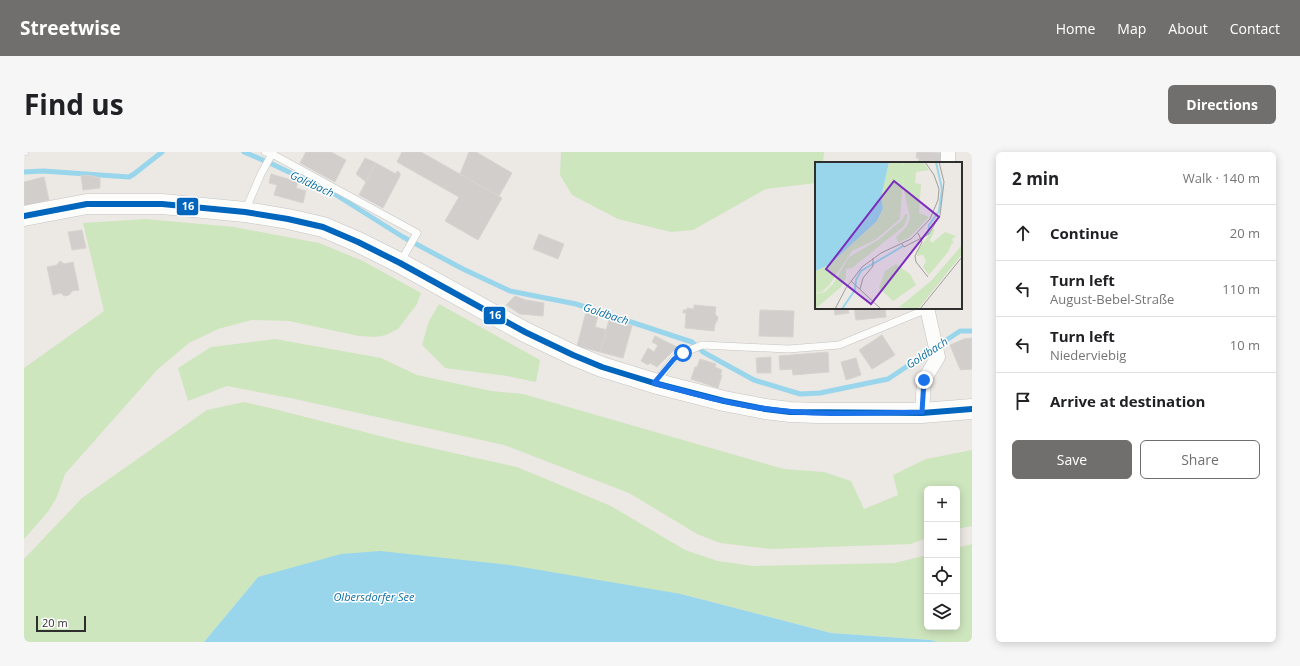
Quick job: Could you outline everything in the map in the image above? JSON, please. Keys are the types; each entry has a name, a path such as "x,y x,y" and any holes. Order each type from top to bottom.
{"street":[{"path":"24,216 87,204 162,204 245,212 288,219 324,227 358,242 403,258 525,332 602,367 654,383 724,402 778,411 817,413 922,412 972,409"},
{"path":"922,412 924,380 938,358 927,309"}],"lane":[{"path":"245,212 270,153 417,233 403,258"},
{"path":"654,383 674,359 683,353 702,345 788,349 839,345 925,309"}],"green space":[{"path":"561,152 824,152 823,162 815,162 815,183 766,189 693,230 671,232 618,219 572,195 560,175"},
{"path":"146,219 234,227 319,243 363,261 421,293 417,304 398,329 386,335 375,337 359,336 289,321 252,320 218,329 189,343 158,369 65,474 56,499 47,513 24,539 24,368 104,311 83,223"},
{"path":"439,304 540,360 536,382 507,376 445,368 422,345 429,321"},
{"path":"275,339 381,358 417,375 491,391 523,394 784,469 824,472 851,481 864,509 898,495 893,475 926,459 972,450 972,526 960,528 960,486 924,486 924,539 911,544 771,549 720,543 697,534 629,493 504,445 295,399 227,386 188,401 178,368 211,347"},
{"path":"244,402 400,441 517,467 611,506 685,550 718,561 753,566 895,563 924,556 924,630 960,630 960,547 972,544 972,642 938,642 930,640 831,633 681,594 258,577 204,642 24,642 24,559 82,498 207,410"}],"water":[{"name":"Olbersdorfer See","path":"380,551 510,565 681,594 831,633 930,640 938,642 204,642 258,577 341,554"}],"building":[{"path":"306,152 331,152 346,160 335,182 300,163"},
{"path":"402,152 421,152 502,198 478,240 445,221 459,197 397,162"},
{"path":"469,152 476,152 512,173 499,196 460,174"},
{"path":"917,152 942,153 940,162 918,162 919,158 916,158"},
{"path":"365,158 376,163 366,182 356,174"},
{"path":"376,163 396,174 397,171 400,173 400,176 383,208 359,195"},
{"path":"271,174 298,182 296,188 306,191 303,203 274,195 277,185 269,183"},
{"path":"81,175 100,178 100,188 83,190"},
{"path":"44,177 49,200 24,206 24,182"},
{"path":"82,230 86,248 72,250 68,232"},
{"path":"539,234 564,244 558,259 533,249"},
{"path":"60,261 64,264 73,262 79,290 72,291 69,295 64,296 61,293 53,295 47,267 57,265"},
{"path":"515,296 526,300 544,303 543,316 520,314 506,305"},
{"path":"694,305 716,307 715,314 718,317 714,331 685,328 686,313 683,313 683,310 686,310 687,308 694,309"},
{"path":"834,309 848,309 849,313 835,315"},
{"path":"854,309 885,309 886,317 856,320"},
{"path":"760,310 794,311 793,337 759,336"},
{"path":"586,312 598,316 595,327 607,330 600,352 577,346"},
{"path":"609,320 632,326 623,358 600,352"},
{"path":"882,335 895,355 872,369 859,350"},
{"path":"655,336 677,347 657,367 650,363 648,365 641,361 648,348 654,352 658,345 652,342"},
{"path":"972,338 972,369 961,370 950,345 964,339"},
{"path":"828,352 829,372 793,375 792,369 780,370 779,356"},
{"path":"771,357 771,373 757,373 756,358"},
{"path":"856,358 861,375 846,380 841,362"},
{"path":"700,359 716,364 715,367 722,370 718,388 691,379 695,367 697,367"}],"waterway":[{"name":"Goldbach","path":"24,172 43,171 129,177 162,152"},
{"name":"Goldbach","path":"244,152 333,193 403,237 463,269 510,291 576,304 692,342 703,352 754,380 800,394 820,393 888,379 960,331 972,331"}],"transit line":[{"name":"16","path":"24,216 87,204 162,204 245,212 288,219 323,227 358,242 400,263 525,332 573,355 602,367 654,383 724,401 790,412 922,413 972,409"}],"route":[{"path":"683,353 674,359 654,383 724,402 790,412 922,412 924,380"}]}
